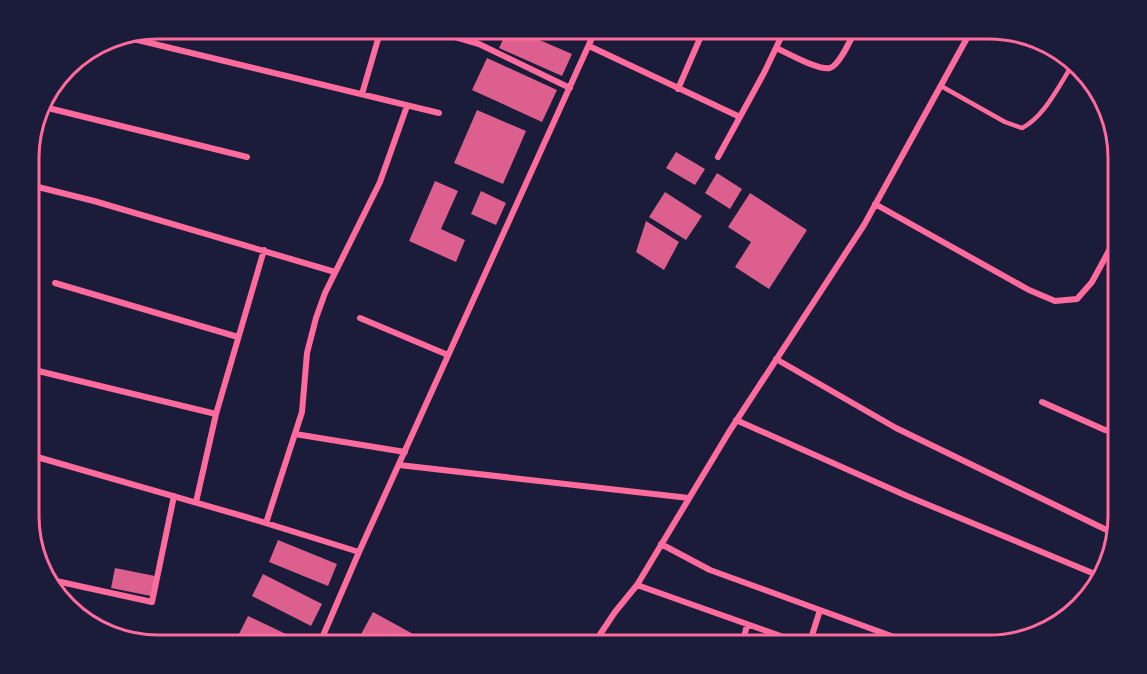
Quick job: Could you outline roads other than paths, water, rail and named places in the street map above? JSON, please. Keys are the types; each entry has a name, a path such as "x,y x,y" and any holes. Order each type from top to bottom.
{"street":[{"path":"362,94 378,39"},
{"path":"463,39 479,44 570,88"},
{"path":"323,635 592,39"},
{"path":"678,89 699,39"},
{"path":"718,157 780,39"},
{"path":"776,48 818,67 830,68 837,63 850,39"},
{"path":"600,635 637,585 736,420 875,204 966,39"},
{"path":"139,40 439,113"},
{"path":"589,46 740,117"},
{"path":"266,523 302,412 307,353 316,318 335,272 380,182 407,106"},
{"path":"50,108 247,157"},
{"path":"39,187 94,201 335,272"},
{"path":"875,204 1029,290 1055,301 1077,299 1092,282 1108,252"},
{"path":"196,502 216,414 264,250"},
{"path":"55,283 238,337"},
{"path":"360,318 448,355"},
{"path":"776,359 896,428 1107,530"},
{"path":"39,371 216,414"},
{"path":"1042,402 1108,431"},
{"path":"736,420 907,496 1093,573"},
{"path":"295,434 405,452"},
{"path":"39,458 196,502 359,552"},
{"path":"399,465 689,498"},
{"path":"59,582 152,602 174,496"},
{"path":"662,544 710,570 889,635"},
{"path":"637,585 777,635"},
{"path":"811,635 820,610"},
{"path":"744,635 747,625"}],"lane":[{"path":"941,86 1005,122 1022,128 1039,115 1069,71"}]}
